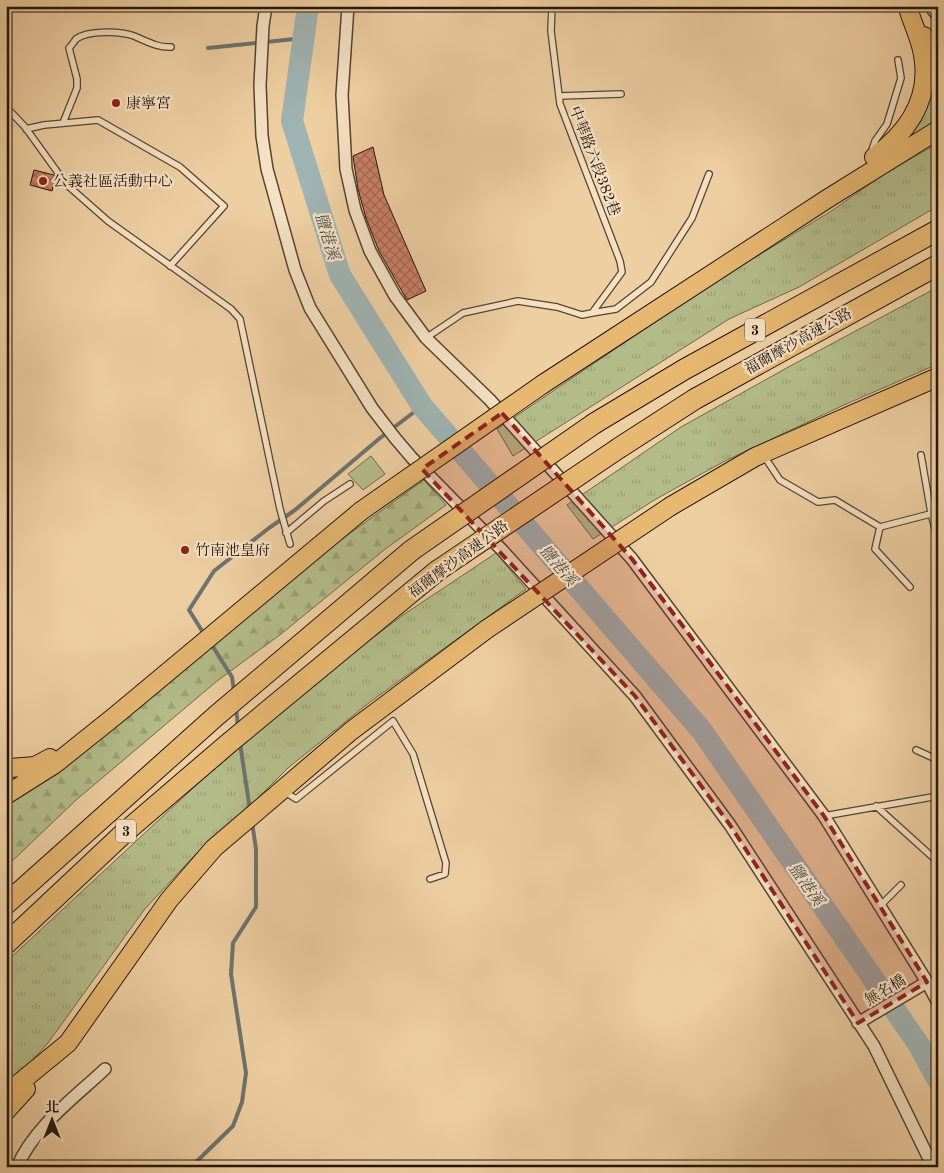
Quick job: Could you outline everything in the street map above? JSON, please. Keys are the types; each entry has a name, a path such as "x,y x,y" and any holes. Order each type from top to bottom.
{"highway":[{"name":"福爾摩沙高速公路","path":"6,904 235,700 412,550 595,423 684,368 938,230"},
{"name":"福爾摩沙高速公路","path":"6,944 124,833 437,570 695,399 935,267"}],"main road":[{"path":"934,6 938,11"},
{"path":"907,8 938,62"},
{"path":"827,199 856,171 888,147 904,131 914,115 924,81 923,55 907,8"},
{"path":"6,795 54,764 115,716 361,511 543,384 827,199 938,130"},
{"path":"6,1094 68,1043 169,900 214,848 351,732 487,629 671,506 763,454 938,377"},
{"path":"890,398 938,382"},
{"path":"6,766 10,768 35,766 60,753 115,716"},
{"path":"6,1111 62,1048"}],"street":[{"path":"266,6 260,85 262,136 267,169 295,270 310,308 336,352 395,438 412,458 502,550 636,696 730,826 874,1046 933,1167"},
{"path":"348,6 342,95 346,169 355,210 370,251 395,296 426,338 490,400 632,559 824,816 927,982 938,1003"},
{"name":"無名橋","path":"858,1023 927,982"},
{"path":"17,1167 43,1128 105,1069"}],"lane":[{"name":"中華路六段382巷","path":"552,6 551,31 560,104 620,261 622,272 592,313"},
{"path":"63,123 76,88 77,79 69,48 77,38 91,33 106,32 132,35 149,43 172,47"},
{"path":"868,162 875,141 888,124 901,78 898,60"},
{"path":"559,96 621,94"},
{"path":"6,107 26,129 66,184 108,222 231,310 240,319 280,509 290,544"},
{"path":"26,129 98,120 180,167 224,206 170,266"},
{"path":"426,338 463,313 518,301 556,307 582,315 616,309 651,282 692,218 709,174"},
{"path":"763,454 780,480 818,502 834,500 880,527 935,512"},
{"path":"921,454 935,512 938,540"},
{"path":"286,533 324,501 350,484"},
{"path":"880,527 875,549 910,588"},
{"path":"282,790 296,799 393,721 413,754 446,864 445,874 430,879"},
{"path":"916,750 938,760"},
{"path":"824,816 938,796"},
{"path":"876,806 938,862"},
{"path":"880,906 900,885"}],"highlighted area":[{"path":"502,413 632,559 679,621 824,816 927,982 858,1023 730,825 635,696 422,469"}],"green space":[{"path":"931,97 938,114 938,123 902,145 920,122"},
{"path":"938,143 938,206 799,287 729,319 513,456 497,429 736,269 833,210 881,176"},
{"path":"938,287 938,364 844,405 725,461 656,499 593,539 567,505 681,427"},
{"path":"371,456 385,474 363,490 348,474"},
{"path":"424,480 446,505 384,550 281,634 217,681 76,800 6,867 6,803 324,552"},
{"path":"496,553 526,589 370,702 288,768 255,801 193,857 144,910 48,1043 22,1072 6,1084 6,962 204,778 346,658 403,615"}],"building":[{"path":"373,147 384,195 426,291 407,300 379,251 366,218 358,189 353,156"},
{"name":"公義社區活動中心","path":"34,170 54,175 56,178 52,191 30,185"}],"waterway":[{"name":"鹽港溪","path":"308,6 292,121 340,275 422,406 702,731 919,1045 938,1080"},
{"path":"208,48 304,38"},
{"path":"204,634 189,610 214,571 295,510 380,438 422,406"},
{"path":"210,642 232,677 234,691"},
{"path":"236,708 238,726"},
{"path":"240,743 250,810"},
{"path":"191,1167 233,1126 242,1102 246,1073 231,974 233,943 256,907 256,849 252,822"}],"place":[{"name":"康寧宮","path":"116,103"},
{"name":"公義社區活動中心","path":"43,181"},
{"name":"竹南池皇府","path":"185,550"}]}
